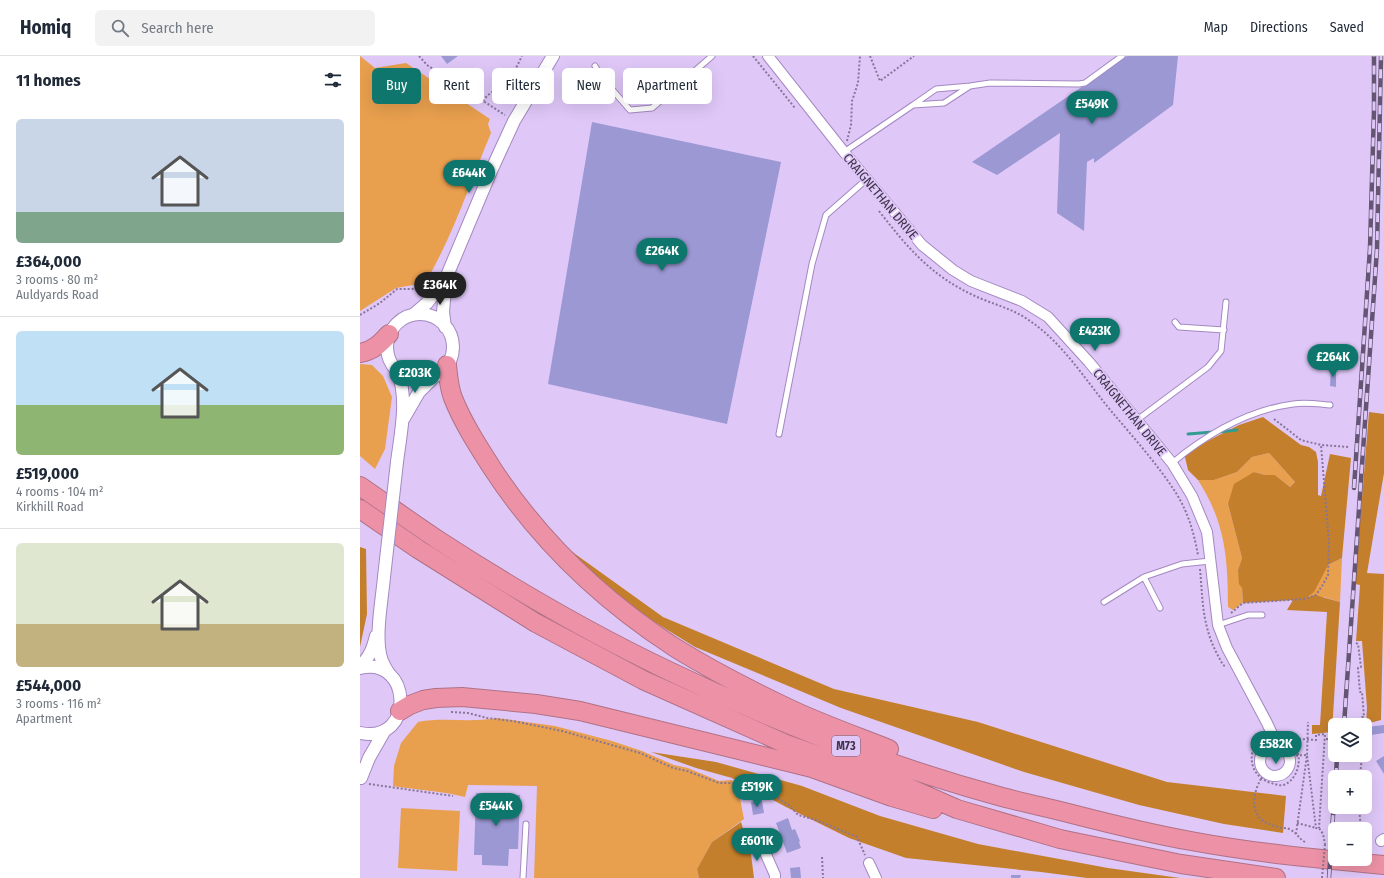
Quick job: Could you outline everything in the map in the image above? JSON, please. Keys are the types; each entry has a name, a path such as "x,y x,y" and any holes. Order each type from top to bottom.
{"highway":[{"path":"360,353 372,350 389,334"},
{"path":"442,371 449,382 453,398 464,421 499,479 533,524 563,556 608,598 674,647 722,675 790,709 822,722 911,757 1119,826"},
{"name":"M73","path":"360,486 485,570 559,613 669,671 800,728 906,767 1001,796 1119,826 1191,841 1314,859 1384,865"},
{"name":"M73","path":"360,509 438,561 536,623 643,680 786,744 907,787 957,809 1060,839 1181,864 1276,878"},
{"path":"400,711 423,700 462,697 536,704 580,711 812,768 892,797 1017,832 1060,839"}],"street":[{"path":"442,371 420,380 408,378 398,372 391,364 388,354 387,344 389,334 399,322 413,315 427,303 446,278 491,171 514,121 553,56"},
{"name":"CRAIGNETHAN DRIVE","path":"768,56 844,152 922,245 953,270 971,281 1022,301 1048,317 1089,362 1172,463 1192,496 1207,532 1210,561 1227,648 1267,722 1275,742 1293,756"},
{"path":"445,327 443,312 446,278"},
{"path":"403,421 419,392 442,371 451,356 452,346 450,336 445,327 439,321 431,316 422,314 413,315"},
{"path":"361,783 369,758 385,730 391,725 400,711 402,702 397,683 390,675 382,661 380,654 379,625 403,421 402,388 398,372"},
{"path":"360,667 370,655 379,625"},
{"path":"360,667 373,667 390,675"},
{"path":"360,733 372,734 385,730"},
{"path":"1275,742 1266,748 1261,756 1260,765 1269,775 1274,776 1283,773 1289,766 1293,756"},
{"path":"360,760 361,783"},
{"path":"760,841 775,874 775,878"},
{"path":"869,863 876,878"}],"lane":[{"path":"595,66 603,79 630,110 652,108 712,56"},
{"path":"844,152 936,89 990,83 1085,83 1122,56"},
{"path":"912,105 944,103 970,86"},
{"path":"778,434 812,264 826,216 867,178"},
{"path":"1136,420 1208,367 1221,351 1226,302"},
{"path":"1175,322 1179,327 1224,330"},
{"path":"1172,463 1184,453 1228,425 1260,412 1294,404 1330,405"},
{"path":"1104,602 1144,577 1182,564 1210,561"},
{"path":"1144,577 1160,608"},
{"path":"1222,624 1248,615 1262,615"},
{"path":"523,878 526,824"}],"path":[{"path":"419,56 432,68"},
{"path":"484,100 504,84 514,71 522,56"},
{"path":"753,56 799,113"},
{"path":"844,152 851,125 852,101 858,83 860,56"},
{"path":"870,56 880,81 914,56"},
{"path":"484,102 505,116"},
{"path":"876,208 905,244 929,267 974,296 1010,310 1027,319 1062,349 1176,493 1194,532 1200,561 1202,605 1208,630 1223,665 1228,667"},
{"path":"360,315 380,303 397,289 423,289 446,278"},
{"path":"1274,419 1301,440 1321,445 1349,447"},
{"path":"1222,624 1233,610 1243,603 1304,599 1316,595 1322,586 1328,575 1329,543 1321,445"},
{"path":"1356,643 1358,644 1360,667 1358,668 1364,717 1362,718"},
{"path":"450,712 468,713 487,718 513,721 602,741 640,753 673,768 687,771 719,783 731,783 762,792 778,798 790,806 798,815 816,820 857,837 869,863"},
{"path":"1308,722 1307,755 1316,828"},
{"path":"1262,732 1262,737 1253,750 1253,768 1257,775 1262,779 1281,786 1288,783 1295,776 1298,766 1293,756 1296,749 1288,739"},
{"path":"1275,742 1288,739 1316,740 1316,735 1325,734 1326,739 1319,828 1323,834 1325,844 1322,878"},
{"path":"1293,756 1307,755"},
{"path":"1296,834 1307,755"},
{"path":"1262,779 1257,786 1254,800 1260,818 1265,822 1282,828 1291,829 1302,841 1306,843"},
{"path":"361,783 453,796"},
{"path":"1297,823 1319,828"},
{"path":"822,857 824,878"}],"shaded area":[{"path":"360,56 375,68 372,68 372,104 421,104 421,73 429,78 429,104 468,104 490,119 488,124 491,133 453,228 425,283 396,288 360,311"},
{"path":"406,63 414,68 375,68"},
{"path":"360,364 372,365 383,376 392,397 385,449 375,469 360,456"},
{"path":"1369,412 1384,414 1384,473 1367,573 1384,574 1381,720 1372,722 1372,718 1366,718 1362,641 1356,641 1360,585 1355,584"},
{"path":"1263,417 1301,445 1309,447 1316,452 1318,462 1318,495 1321,496 1330,454 1351,458 1342,558 1328,565 1314,592 1306,598 1315,595 1340,602 1333,718 1328,718 1328,732 1312,734 1312,725 1320,725 1327,612 1287,610 1293,600 1243,603 1242,588 1239,584 1238,570 1242,558 1228,504 1234,484 1254,472 1265,475 1275,475 1290,487 1295,482 1269,453 1252,457 1237,472 1214,480 1198,480 1188,470 1184,453 1239,425"},
{"path":"1269,453 1295,482 1290,487 1275,475 1265,475 1254,472 1228,504 1242,558 1238,570 1242,588 1243,603 1233,610 1228,607 1226,556 1219,526 1214,511 1198,480 1214,480 1237,472 1252,457"},
{"path":"360,547 366,549 367,614 360,647"},
{"path":"571,551 663,617 834,689 978,722 1167,782 1286,796 1283,833 1224,824 1139,805 1024,772 841,708 695,647 601,589"},
{"path":"1342,558 1340,602 1324,597 1304,599 1328,565"},
{"path":"497,718 555,726 612,741 642,751 674,765 688,768 719,781 731,780 737,783 744,819 712,842 697,869 699,878 534,878 537,786 468,785 465,797 393,786 394,766 401,743 418,722"},
{"path":"651,752 716,762 802,786 880,816 978,844 1108,868 1180,878 1087,878 906,858 849,838 732,778 696,768"},
{"path":"401,808 460,811 457,871 398,868"},
{"path":"741,822 751,854 754,878 699,878 697,869 712,842"}],"building":[{"path":"441,56 458,56 447,64"},
{"path":"1127,56 1178,56 1173,105 1094,163 1094,158 1087,162 1084,231 1057,213 1060,133 997,175 972,162"},
{"path":"592,122 781,162 727,424 548,384"},
{"path":"1331,368 1336,369 1336,387 1330,386"},
{"path":"1384,725 1384,733 1372,735 1372,726"},
{"path":"1384,756 1384,774 1376,761"},
{"path":"476,793 520,795 518,849 509,849 508,866 482,865 482,855 474,855"},
{"path":"762,801 764,813 753,815 751,802"},
{"path":"788,818 792,830 795,829 801,848 787,853 776,823"},
{"path":"800,867 801,878 791,878 790,868"},
{"path":"1011,875 1021,875 1020,878 1011,878"}],"waterway":[{"path":"1219,432 1237,430"},
{"path":"1188,434 1213,432"}],"railway":[{"path":"1354,488 1370,248 1374,56"},
{"path":"1344,718 1377,249 1381,56"},
{"path":"1336,770 1337,762"},
{"path":"1329,878 1333,814"}]}
